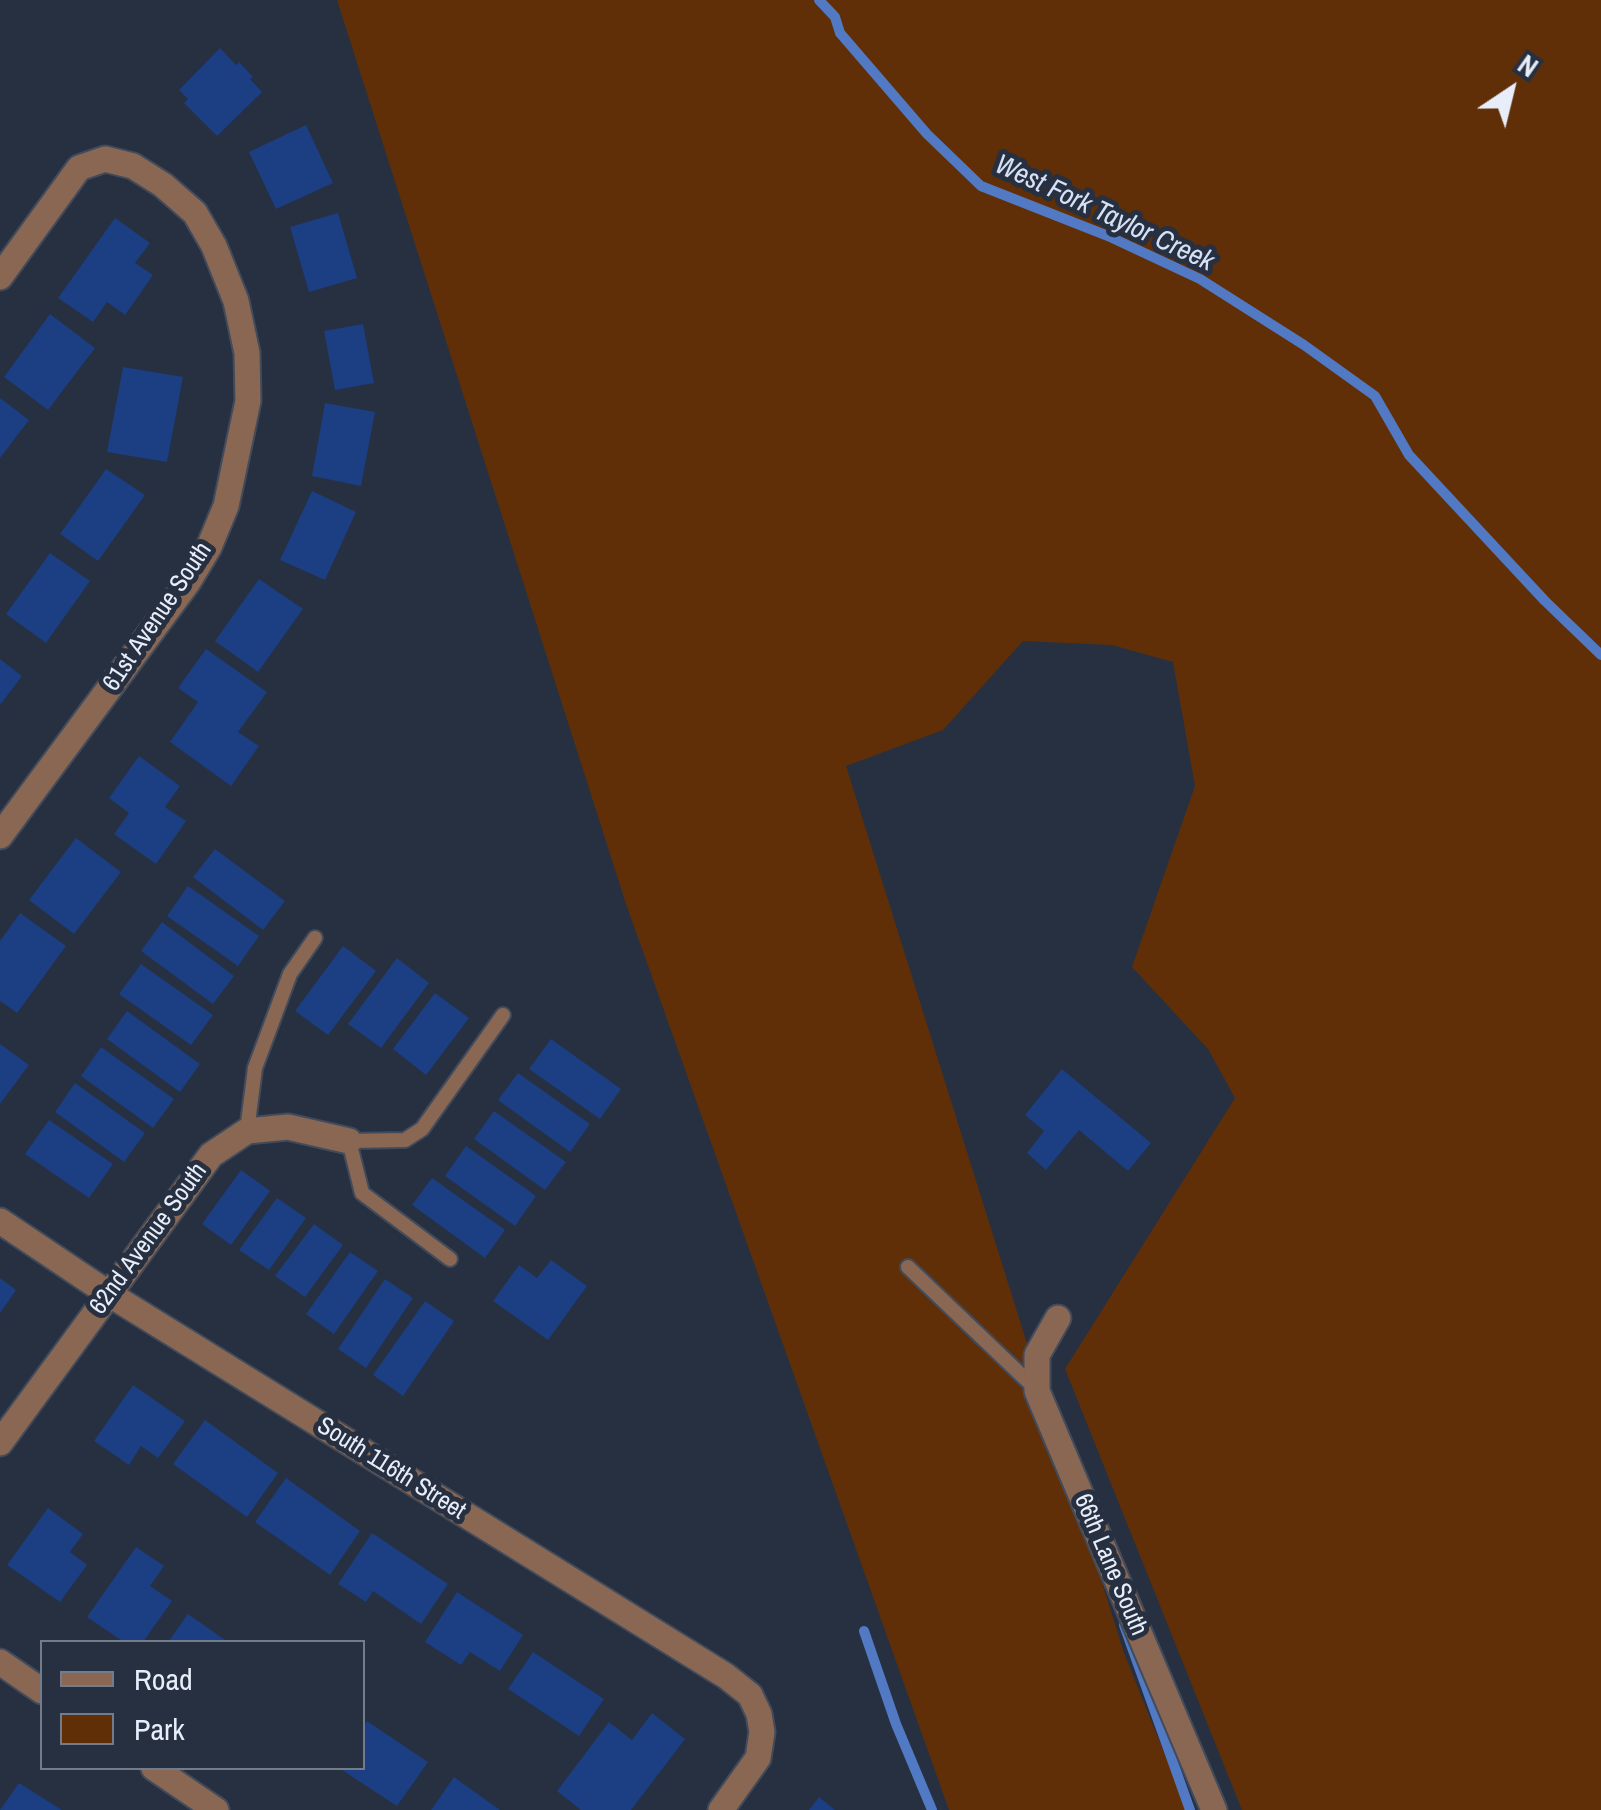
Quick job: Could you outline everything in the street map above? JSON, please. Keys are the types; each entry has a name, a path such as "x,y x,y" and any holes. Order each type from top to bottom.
{"street":[{"name":"61st Avenue South","path":"0,277 79,168 106,159 133,166 195,212 214,246 236,301 247,353 248,401 226,506 209,547 188,582 0,836"},
{"path":"247,1131 288,1127 350,1141"},
{"name":"62nd Avenue South","path":"0,1443 211,1155 247,1131"},
{"name":"South 116th Street","path":"0,1221 109,1294 726,1676 750,1695 762,1732 758,1758 721,1810"},
{"path":"1038,1391 1038,1355 1058,1318"},
{"name":"66th Lane South","path":"1038,1391 1214,1810"},
{"path":"0,1662 40,1690"},
{"path":"157,1770 216,1810"}],"lane":[{"path":"247,1131 256,1068 290,974 315,938"},
{"path":"450,1259 362,1193 350,1141 405,1140 422,1129 503,1014"},
{"path":"908,1267 1038,1391"}],"green space":[{"path":"337,0 1601,0 1601,1810 1242,1810 1065,1369 1235,1098 1208,1049 1132,967 1195,786 1173,662 1112,645 1023,641 943,730 846,766 1124,1653 1187,1810 949,1810 626,904"}],"building":[{"path":"220,48 236,65 239,62 262,92 217,136 184,103 188,99 179,90"},
{"path":"306,125 333,183 276,209 249,152"},
{"path":"338,213 357,278 309,292 290,227"},
{"path":"115,218 150,243 135,263 153,275 125,315 107,302 93,322 58,298"},
{"path":"50,314 95,348 48,410 4,377"},
{"path":"363,324 374,383 335,390 324,331"},
{"path":"123,367 183,377 167,462 107,452"},
{"path":"0,398 29,420 0,458"},
{"path":"325,403 375,412 361,486 312,476"},
{"path":"106,469 145,495 98,561 60,534"},
{"path":"312,491 356,512 325,580 280,560"},
{"path":"50,553 90,581 46,643 6,614"},
{"path":"259,579 303,609 258,672 215,641"},
{"path":"206,649 267,692 238,732 259,746 231,786 170,742 198,702 178,688"},
{"path":"0,659 22,676 0,705"},
{"path":"139,756 180,786 165,807 186,821 156,864 114,834 129,813 109,798"},
{"path":"76,838 121,872 74,934 29,900"},
{"path":"215,849 285,901 263,930 193,877"},
{"path":"188,886 259,936 238,966 167,916"},
{"path":"20,913 66,946 17,1013 0,1001 0,941"},
{"path":"162,922 234,976 213,1004 141,951"},
{"path":"343,946 376,971 328,1035 295,1011"},
{"path":"397,958 429,983 381,1048 348,1024"},
{"path":"141,964 213,1015 191,1045 119,994"},
{"path":"435,993 469,1018 426,1075 393,1049"},
{"path":"127,1011 200,1064 180,1092 107,1039"},
{"path":"551,1039 621,1089 600,1119 529,1069"},
{"path":"0,1044 29,1065 0,1104"},
{"path":"101,1047 174,1099 153,1128 81,1076"},
{"path":"1062,1069 1151,1143 1128,1171 1079,1130 1046,1170 1027,1153 1044,1131 1025,1115"},
{"path":"518,1073 590,1124 570,1152 498,1100"},
{"path":"75,1083 145,1133 124,1162 55,1112"},
{"path":"494,1111 566,1162 545,1190 474,1139"},
{"path":"49,1120 113,1164 89,1198 25,1154"},
{"path":"466,1146 536,1196 515,1226 445,1176"},
{"path":"241,1170 270,1191 231,1245 202,1224"},
{"path":"432,1178 505,1230 485,1258 412,1205"},
{"path":"277,1198 306,1218 269,1270 239,1250"},
{"path":"314,1224 343,1245 305,1297 275,1276"},
{"path":"350,1252 378,1271 334,1334 306,1314"},
{"path":"551,1260 587,1286 548,1340 493,1301 519,1265 537,1278"},
{"path":"0,1278 16,1290 0,1313"},
{"path":"385,1279 413,1298 366,1368 338,1349"},
{"path":"425,1301 454,1321 403,1396 373,1375"},
{"path":"133,1385 185,1421 158,1458 141,1446 129,1465 94,1441"},
{"path":"205,1420 278,1473 247,1517 173,1464"},
{"path":"286,1478 360,1531 330,1575 255,1522"},
{"path":"48,1508 83,1534 70,1552 87,1565 60,1602 7,1565"},
{"path":"372,1533 448,1584 421,1624 373,1591 366,1602 338,1584"},
{"path":"136,1547 164,1566 150,1586 172,1601 144,1640 121,1640 87,1617"},
{"path":"457,1592 523,1635 500,1671 470,1652 461,1665 425,1642"},
{"path":"188,1614 225,1640 169,1640"},
{"path":"533,1652 604,1699 579,1736 508,1689"},
{"path":"652,1713 685,1739 631,1810 581,1810 557,1791 609,1722 632,1740"},
{"path":"367,1721 428,1762 397,1806 342,1770 365,1770"},
{"path":"454,1777 500,1810 431,1810"},
{"path":"19,1783 62,1810 0,1810"},
{"path":"819,1797 835,1810 809,1810"}],"waterway":[{"name":"West Fork Taylor Creek","path":"819,0 835,17 840,33 927,134 981,186 1108,236 1200,279 1375,396 1409,455 1545,601 1601,655"},
{"path":"1124,1625 1190,1810"},
{"path":"864,1631 896,1724 932,1810"}]}
